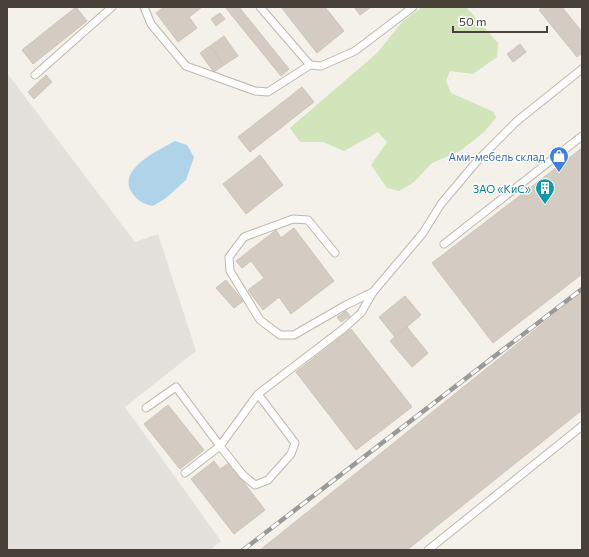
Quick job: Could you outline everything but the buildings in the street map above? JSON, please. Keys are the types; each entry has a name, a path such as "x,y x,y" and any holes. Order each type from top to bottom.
{"lane":[{"path":"35,75 112,7"},
{"path":"144,7 151,24 186,66 255,91 268,92 310,65 321,66 356,51 413,7"},
{"path":"260,7 310,65"},
{"path":"185,473 220,446 258,394 343,329 361,313 373,292 423,233 441,204 478,160 517,121 582,69"},
{"path":"444,244 582,136"},
{"path":"335,253 308,220 293,219 244,237 229,257 230,271 260,320 280,335 294,335 346,305 373,292"},
{"path":"146,408 176,387 243,475 255,485 268,480 291,454 296,443 258,394"},
{"path":"428,550 582,426"}],"shaded area":[{"path":"7,73 135,242 158,234 196,351 125,407 221,541 210,550 7,550"}],"green space":[{"path":"422,7 466,7 498,43 497,57 473,74 450,71 446,81 451,93 494,112 496,118 484,132 460,151 432,163 414,182 399,191 387,188 371,165 387,142 378,132 344,151 323,142 300,142 290,128 377,53 403,21"}],"water":[{"path":"175,141 187,145 194,157 186,180 166,198 153,206 143,203 135,197 131,191 129,183 135,167 151,155"}],"railway":[{"path":"243,550 582,289"}],"place":[{"name":"Ами-мебель склад","path":"559,173"},
{"name":"ЗАО «КиС»","path":"545,205"}]}
